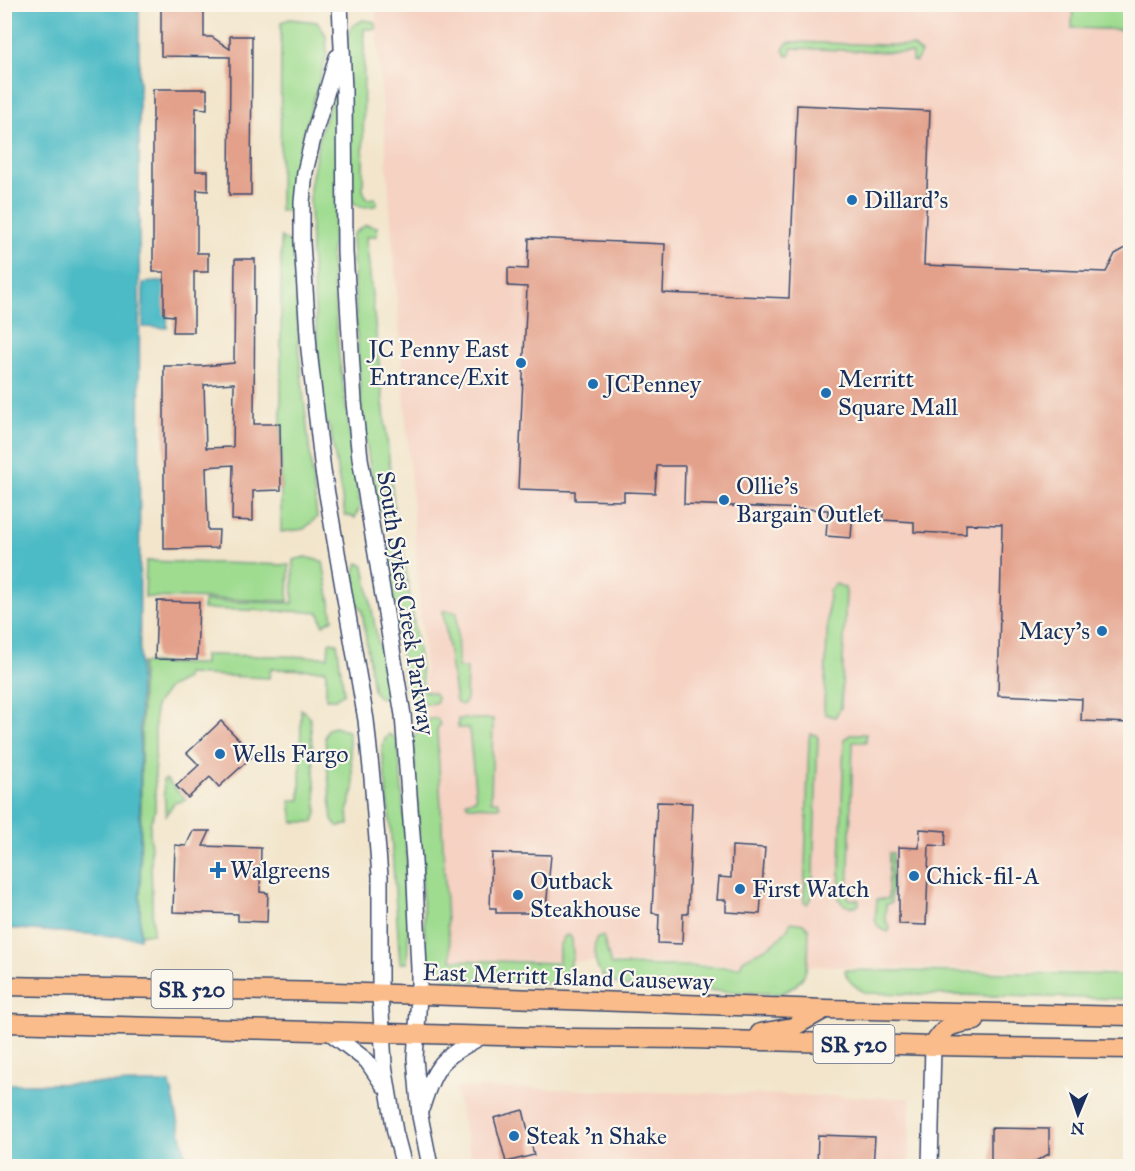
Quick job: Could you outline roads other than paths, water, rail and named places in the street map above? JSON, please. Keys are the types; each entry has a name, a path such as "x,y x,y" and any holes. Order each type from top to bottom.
{"main road":[{"name":"East Merritt Island Causeway","path":"4,986 380,994 825,1009 1131,1016"},
{"path":"691,1039 772,1032 793,1027 825,1009"},
{"path":"933,1046 942,1031 953,1024 1021,1014"},
{"name":"SR 520","path":"4,1023 1131,1049"}],"street":[{"name":"South Sykes Creek Parkway","path":"340,4 340,45 344,90 345,252 354,402 360,458 403,715 414,861 419,996 415,1058 420,1116 430,1167"},
{"name":"South Sykes Creek Parkway","path":"340,45 305,172 302,243 309,350 323,471 365,715 372,778 380,876 380,994 384,1065 404,1167"},
{"path":"328,1031 367,1061 388,1092"},
{"path":"420,1116 430,1082 441,1062 484,1035"},
{"path":"930,1167 933,1046"}],"water":[{"path":"4,5 139,5 140,938 5,928"},
{"path":"169,281 167,328 143,327 143,283"},
{"path":"170,1083 188,1166 5,1166 5,1084"}],"place":[{"name":"Dillard's","path":"852,200"},
{"name":"JC Penny East Entrance/Exit","path":"521,363"},
{"name":"JCPenney","path":"593,384"},
{"name":"Merritt Square Mall","path":"826,393"},
{"name":"Ollie's Bargain Outlet","path":"724,500"},
{"name":"Macy's","path":"1102,631"},
{"name":"Wells Fargo","path":"220,754"},
{"name":"Walgreens","path":"218,870"},
{"name":"Chick-fil-A","path":"914,876"},
{"name":"First Watch","path":"740,889"},
{"name":"Outback Steakhouse","path":"518,895"},
{"name":"Steak 'n Shake","path":"514,1136"}]}
